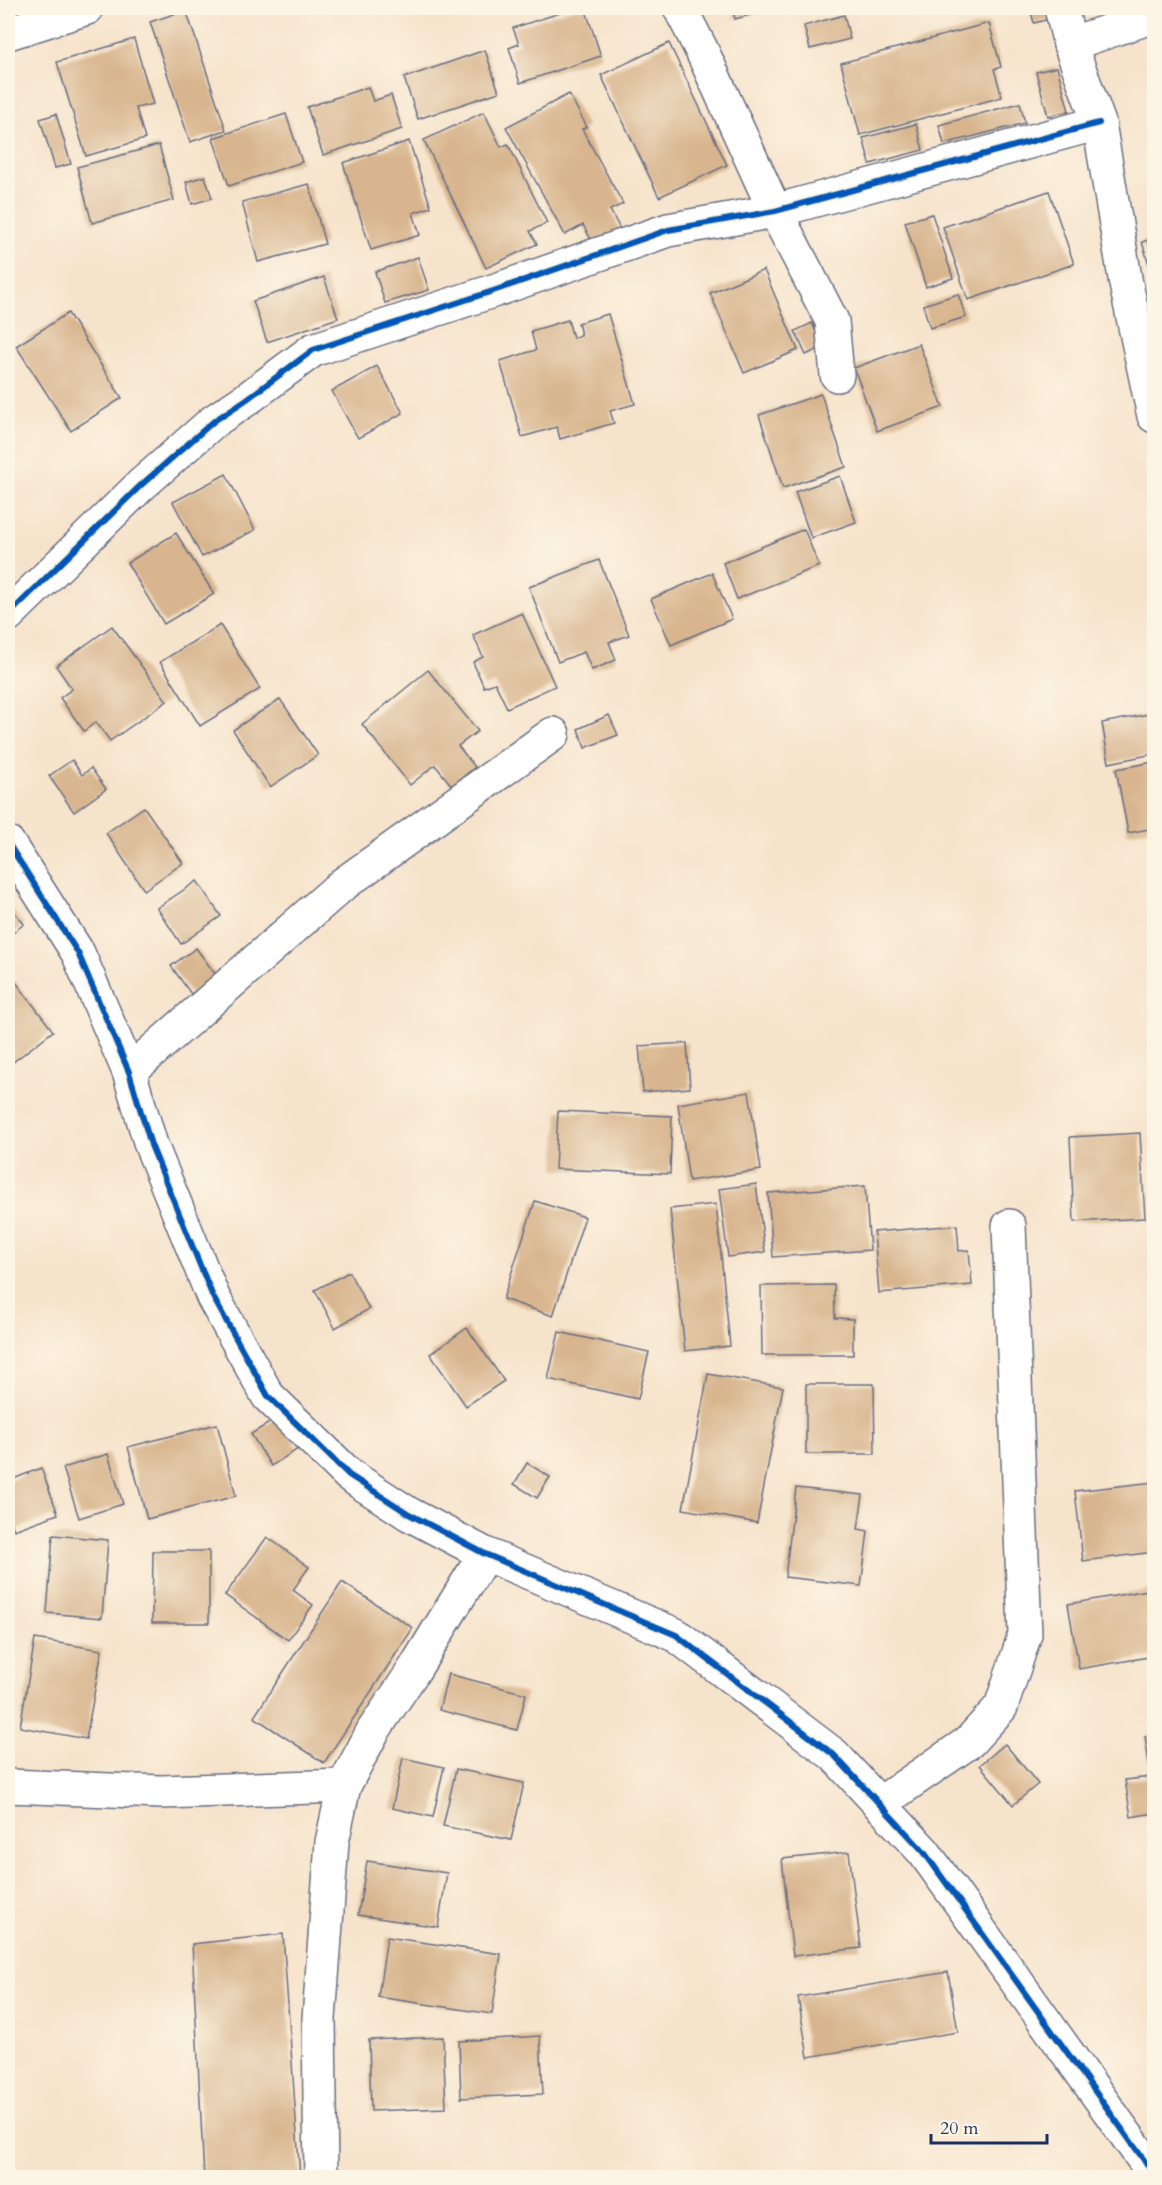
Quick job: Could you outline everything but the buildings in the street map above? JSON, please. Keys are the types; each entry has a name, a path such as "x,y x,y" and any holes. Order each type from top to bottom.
{"street":[{"path":"8,33 87,8"},
{"path":"680,8 775,211 832,321 837,375"},
{"path":"1061,8 1070,44 1099,123 1126,284 1155,416"},
{"path":"1070,44 1155,15"},
{"path":"8,615 140,486 214,421 313,350 668,230 775,211 1099,123"},
{"path":"129,1072 342,885 553,734"},
{"path":"8,843 78,953 129,1072 151,1144 213,1297 268,1396 349,1475 409,1514 486,1554 676,1635 834,1755 924,1852 1155,2174"},
{"path":"879,1804 969,1742 1001,1707 1025,1634 1009,1226"},
{"path":"321,2178 319,2019 332,1842 344,1786 373,1731 486,1554"},
{"path":"8,1786 161,1792 344,1786"}],"cycle path":[{"path":"8,615 140,486 214,421 313,350 668,230 775,211 1099,123"},
{"path":"8,843 78,953 129,1072 151,1145 213,1297 268,1396 349,1475 409,1514 485,1554 676,1635 834,1755 924,1852 1154,2174"}]}
